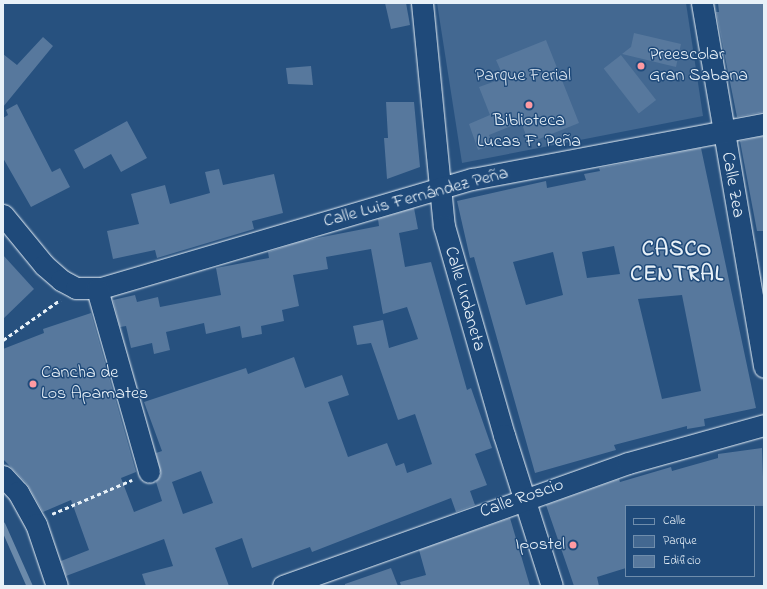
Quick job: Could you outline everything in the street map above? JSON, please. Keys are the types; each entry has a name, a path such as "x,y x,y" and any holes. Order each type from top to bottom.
{"street":[{"name":"Calle Urdaneta","path":"422,3 438,189 458,278 552,586"},
{"name":"Calle Zea","path":"702,3 764,367"},
{"name":"Calle Luis Fernández Peña","path":"76,288 97,289 472,179 764,124"},
{"path":"3,215 44,265 76,288"},
{"path":"97,289 149,472"},
{"name":"Calle Roscio","path":"283,586 524,498 628,463 764,425"},
{"path":"3,476 18,492 35,521 56,586"}],"path":[{"path":"3,340 76,288"},
{"path":"35,521 149,472"}],"green space":[{"name":"Parque Ferial","path":"437,3 686,3 703,116 462,163"}],"building":[{"path":"385,3 406,3 410,25 391,29"},
{"path":"718,3 764,3 764,112 737,117 716,12 719,12"},
{"path":"634,33 681,44 676,67 622,54 631,47"},
{"path":"43,37 53,46 3,107 3,54 17,65"},
{"name":"Biblioteca Lucas F. Peña","path":"546,40 579,123 529,143 521,122 489,135 493,144 478,150 469,124 490,115 479,87 504,78 496,60"},
{"path":"621,55 656,100 639,113 604,69"},
{"path":"311,66 313,85 288,84 286,68"},
{"path":"386,102 414,102 420,167 387,179 384,138 388,138"},
{"path":"17,104 52,172 60,168 70,187 31,207 3,158 3,118 8,115 6,110"},
{"path":"127,121 147,158 121,172 111,154 84,169 74,150"},
{"path":"764,136 764,231 757,231 740,141"},
{"path":"701,148 756,408 704,419 705,426 687,429 687,426 614,445 616,450 535,473 474,257 470,258 457,201 546,181 547,188 586,180 584,174 600,171 599,168","holes":["614,246 620,274 587,278 582,252","553,252 563,295 526,305 513,262","682,295 701,391 662,399 638,299"]},
{"path":"219,169 223,185 274,174 283,213 252,221 254,229 157,258 155,250 113,259 107,231 139,224 131,194 165,185 170,204 210,193 205,172"},
{"path":"414,208 418,229 399,233 405,267 431,262 467,390 471,388 492,448 475,454 487,485 470,491 475,505 456,512 451,498 312,552 310,547 252,568 242,538 215,548 229,586 146,586 142,574 173,566 164,539 66,576 61,561 89,550 71,500 43,512 27,484 3,459 3,349 44,333 43,329 91,313 136,472 121,478 134,512 162,501 156,482 161,475 156,453 162,451 144,402 246,368 248,374 294,357 305,388 342,375 349,395 328,402 348,457 387,443 396,466 404,463 407,473 432,464 415,414 398,420 371,343 357,345 353,326 383,320 389,348 418,339 407,307 383,314 371,249 326,257 328,269 293,275 299,306 282,310 284,321 261,326 262,334 242,338 240,326 206,334 204,323 166,332 170,350 154,354 152,343 131,348 126,326 120,327 113,300 135,295 137,302 158,297 160,307 221,295 216,268 269,258 268,252 302,241 379,226 378,219","holes":["201,471 213,503 183,514 172,482"]},
{"path":"3,255 34,289 3,319"},
{"path":"762,448 764,506 625,505 625,568 597,577 599,586 574,586 546,505 619,479 620,482 671,467 672,471 718,458 718,454"},
{"path":"510,518 530,586 401,586 400,582 426,575 419,550"},
{"path":"391,568 398,586 345,586 345,584"}],"waterway":[{"path":"3,525 30,586"}],"place":[{"name":"Preescolar Gran Sabana","path":"641,66"},
{"name":"Biblioteca Lucas F. Peña","path":"529,105"},
{"name":"Cancha de Los Apamates","path":"33,384"},
{"name":"Ipostel","path":"573,545"}],"district":[{"name":"CASCO CENTRAL","path":"677,262"}]}
